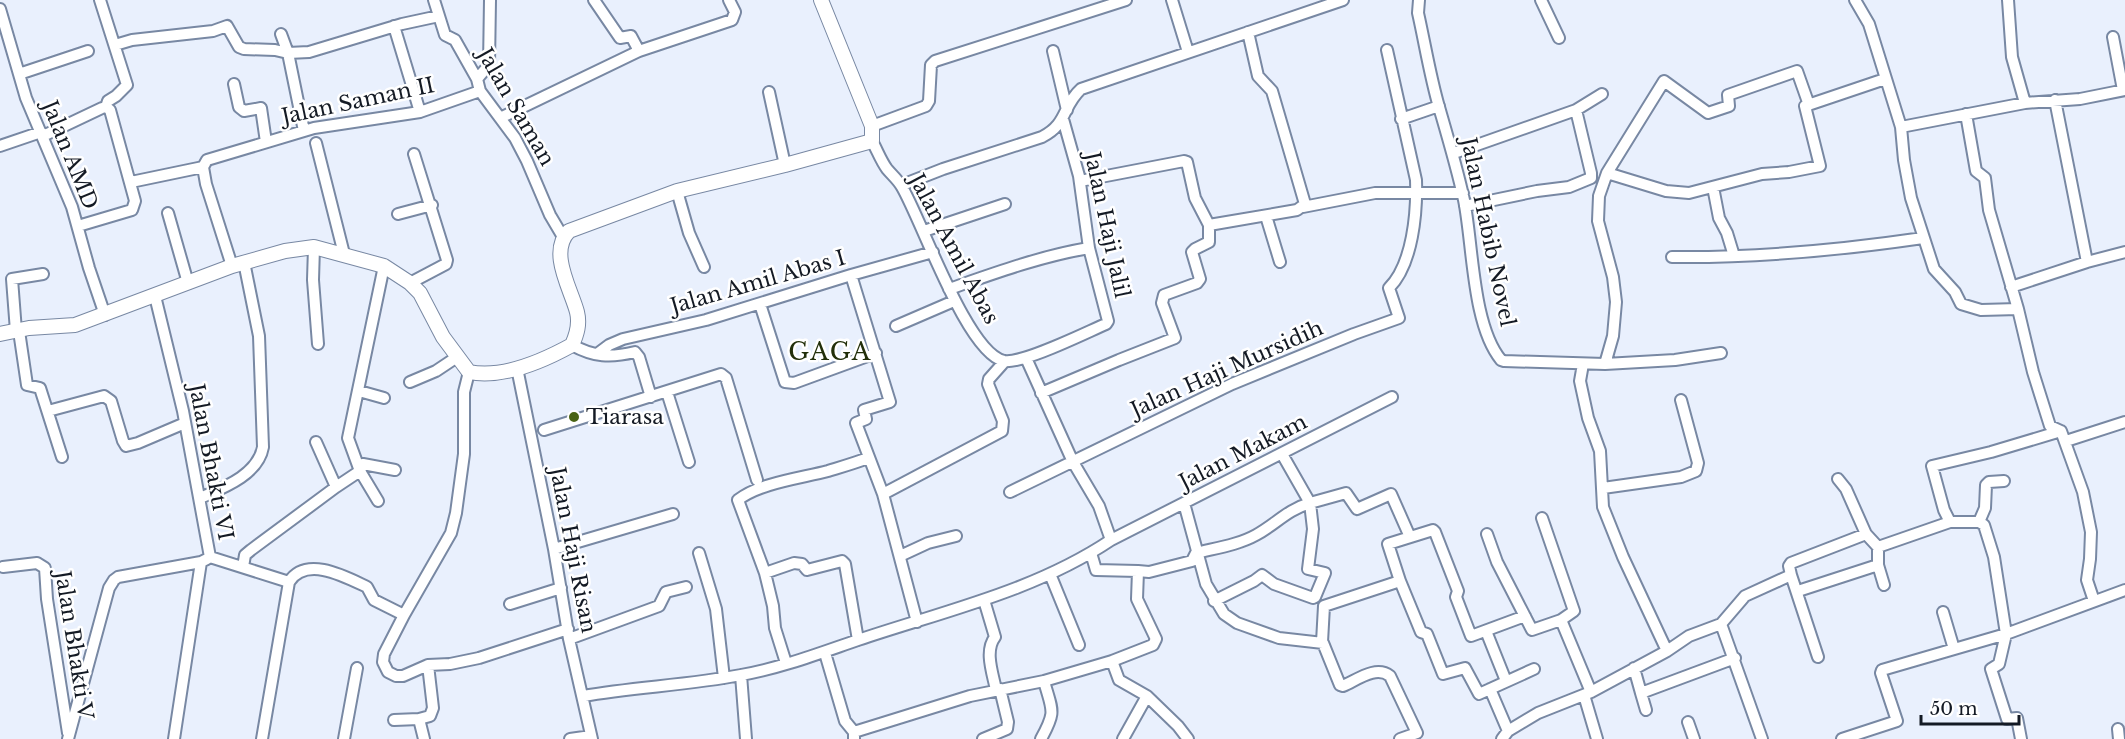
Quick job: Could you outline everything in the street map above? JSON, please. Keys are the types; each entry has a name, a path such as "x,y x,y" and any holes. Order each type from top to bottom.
{"street":[{"path":"100,0 127,85 108,101 106,107"},
{"name":"Jalan Saman","path":"434,0 445,36 455,39 477,79 480,91 515,138 550,215 563,237"},
{"path":"477,79 489,65 490,0"},
{"path":"594,0 620,38 631,36 639,51"},
{"path":"500,118 639,51 732,20 735,12 729,0"},
{"path":"0,334 29,328 75,325 238,264 285,251 314,247 384,266 410,283 420,293 443,338 469,372 488,373 517,368 560,352 572,345 578,330 578,314 560,254 563,237 576,227 677,191 872,141 872,126 821,0"},
{"path":"872,126 926,106 929,101 931,65 935,61 1126,0"},
{"path":"1172,0 1188,52"},
{"path":"902,185 953,165 1042,137 1053,131 1065,115 1074,96 1081,89 1248,32 1309,5 1343,0"},
{"name":"Jalan Habib Novel","path":"1419,0 1418,13 1438,106 1454,153 1465,207 1482,318 1497,356 1504,362 1605,364 1675,360 1721,353"},
{"path":"1541,0 1559,38"},
{"path":"1855,0 1869,24 1901,127 1911,198 1934,269 1956,291 1961,304 1981,310 2018,309"},
{"path":"2008,0 2013,57 2025,103"},
{"name":"Jalan AMD","path":"0,9 26,98 78,226 105,315"},
{"path":"115,45 132,40 213,32 227,26 239,46 244,49 275,50 288,53 320,50 394,26 438,16"},
{"path":"394,26 420,112"},
{"path":"1248,32 1258,76 1272,91 1304,206"},
{"path":"281,34 288,53 304,131"},
{"path":"1901,127 2025,103 2080,99 2124,90 2113,37"},
{"path":"1387,50 1416,180 1416,193"},
{"path":"19,74 88,51"},
{"name":"Jalan Haji Jalil","path":"1026,358 1106,324 1107,318 1089,248 1080,181 1053,51"},
{"path":"1605,364 1613,336 1616,302 1613,277 1598,221 1599,196 1607,173 1664,81 1708,113 1729,106 1728,95 1797,71 1809,105"},
{"path":"1607,173 1666,191 1689,193 1762,174 1790,172 1820,166 1805,106 1885,79"},
{"path":"234,84 239,107 244,111 261,108 266,142"},
{"name":"Jalan Saman II","path":"131,182 206,162 304,131 345,122 420,112 480,91"},
{"path":"769,92 785,165"},
{"path":"1454,153 1576,110 1602,94"},
{"path":"2055,100 2087,262"},
{"path":"1401,118 1438,106"},
{"path":"0,146 42,134 106,107"},
{"path":"78,226 132,210 135,201 110,110 106,107"},
{"path":"1465,207 1536,191 1569,187 1591,178 1592,173 1576,110"},
{"path":"1966,114 1976,171 1985,178 1989,210 2018,309 2033,372 2050,426 2064,436 2084,492 2091,532 2087,580 2094,601"},
{"name":"Jalan Amil Abas","path":"872,141 886,168 902,185 954,301 992,357 1005,361"},
{"path":"316,143 344,254"},
{"path":"410,283 446,264 447,260 414,154"},
{"path":"1041,393 1175,338 1162,303 1164,295 1197,283 1200,279 1191,252 1209,242 1209,225 1195,198 1187,162 1184,160 1080,181"},
{"path":"200,498 230,486 248,471 262,454 263,447 259,336 238,264 206,184 206,162"},
{"path":"1713,187 1719,218 1727,233 1734,256"},
{"path":"677,191 689,233 704,267"},
{"path":"1209,225 1266,216 1304,206 1375,193 1462,193"},
{"name":"Jalan Haji Mursidih","path":"1010,492 1232,384 1398,318 1389,288 1396,281 1410,247 1416,193"},
{"path":"924,231 1005,204"},
{"path":"398,214 432,206"},
{"path":"168,213 188,283"},
{"path":"1266,216 1280,262"},
{"path":"1672,257 1734,256 1868,246 1923,238"},
{"path":"314,247 313,280 318,344"},
{"path":"949,290 1024,263 1062,252 1089,248"},
{"name":"Jalan Amil Abas I","path":"597,354 623,339 706,320 933,252"},
{"path":"2011,287 2125,252"},
{"path":"378,501 360,471 348,438 384,266"},
{"path":"43,274 12,279 27,385 40,388 62,457"},
{"path":"851,275 890,402 864,410 866,418 856,423 883,494 917,622"},
{"name":"Jalan Bhakti VI","path":"155,296 200,498 206,560 174,739"},
{"path":"896,326 954,301"},
{"path":"760,304 785,382 794,383 876,353"},
{"path":"572,345 589,354 614,357 635,352 639,357 651,397"},
{"path":"410,382 427,376 457,357"},
{"path":"883,494 1002,431 1003,421 988,384 989,379 1005,361 1026,358 1073,462 1099,506 1111,540"},
{"path":"1583,364 1580,381 1583,402 1600,451 1603,507 1623,557 1667,651"},
{"name":"Jalan Haji Risan","path":"517,368 554,549 568,634 592,737"},
{"path":"469,372 464,392 464,453 451,533 384,654 383,662 388,672 396,676 403,675 428,665 450,664 479,658 568,634 659,606 666,592 686,587"},
{"path":"543,430 721,375 726,378 757,480"},
{"path":"359,391 384,398"},
{"path":"667,392 689,462"},
{"path":"48,411 104,396 111,401 126,446 185,423"},
{"name":"Jalan Makam","path":"583,696 741,675 825,653 858,640 984,600 1091,554 1111,540 1392,397"},
{"path":"1603,488 1689,475 1696,471 1698,463 1681,400"},
{"path":"1950,522 1931,468 1933,465 2125,422"},
{"path":"316,442 336,487"},
{"path":"1214,601 1262,575 1274,584 1312,598 1315,597 1325,573 1308,569 1313,529 1310,503 1282,454"},
{"path":"786,663 775,628 765,573 738,500 760,489 797,477 826,472 868,458"},
{"path":"243,567 245,555 250,550 360,471 363,464 395,470"},
{"path":"1838,479 1846,489 1866,534 1878,547 1878,565 1884,585"},
{"path":"1979,522 1985,508 1986,485 1989,482 2004,481"},
{"path":"1091,554 1096,570 1149,572 1192,561 1196,553 1253,536 1291,510 1346,493 1357,509 1391,494 1410,537"},
{"path":"1184,504 1206,584 1214,601 1224,614 1232,621 1279,638 1322,642 1326,646 1340,685 1343,686 1376,671 1390,676 1417,734 1400,739"},
{"path":"554,549 673,514"},
{"path":"1487,534 1497,562 1532,630 1561,620 1574,610 1542,518"},
{"path":"1878,547 1950,522 1979,522 1984,525 1994,557 2006,634 1999,664 1991,669 2007,719 2017,718 2021,739"},
{"path":"1525,616 1473,636 1470,634 1456,597 1458,591 1435,532 1432,530 1388,544 1420,631 1427,634 1441,672 1445,674 1465,668 1478,694 1534,669"},
{"path":"1818,657 1789,566 1791,563 1866,534"},
{"path":"900,556 928,543 956,536"},
{"path":"699,553 716,609 724,678"},
{"path":"68,738 109,588 118,577 206,560 243,567 289,582"},
{"path":"765,573 798,562 807,570 842,561 845,564 858,640"},
{"name":"Jalan Bhakti V","path":"3,567 37,563 42,564 45,568 47,599 68,738"},
{"path":"1798,591 1878,565"},
{"path":"262,739 289,582 292,577 302,572 326,570 367,587 374,600 404,615"},
{"path":"825,653 845,721 854,735 998,690 1044,681 1112,661 1156,643 1137,599 1138,571"},
{"path":"1050,573 1079,645"},
{"path":"1490,689 1505,735 1538,713 1587,693 1667,651 1689,636 1721,624 1745,596 1791,575"},
{"path":"1322,642 1324,606 1400,581"},
{"path":"510,604 561,588"},
{"path":"1842,739 1897,721 1881,670 2006,634 2125,590"},
{"path":"983,739 1007,729 1008,722 989,654 991,642 995,637 984,600"},
{"path":"1943,612 1954,649"},
{"path":"1561,620 1587,693 1597,739"},
{"path":"1721,624 1762,739"},
{"path":"1486,631 1506,681"},
{"path":"1641,693 1735,658"},
{"path":"1112,661 1119,680 1147,696 1188,739"},
{"path":"394,720 430,716 433,708 428,665"},
{"path":"344,739 357,668"},
{"path":"1634,668 1646,710"},
{"path":"741,675 746,739"},
{"path":"1041,739 1051,720 1052,708 1044,681"},
{"path":"1123,739 1147,696"},
{"path":"419,719 424,739"},
{"path":"1688,722 1694,739"},
{"path":"570,739 592,737"}],"place":[{"name":"Tiarasa","path":"574,417"}],"district":[{"name":"GAGA","path":"830,351"}]}
